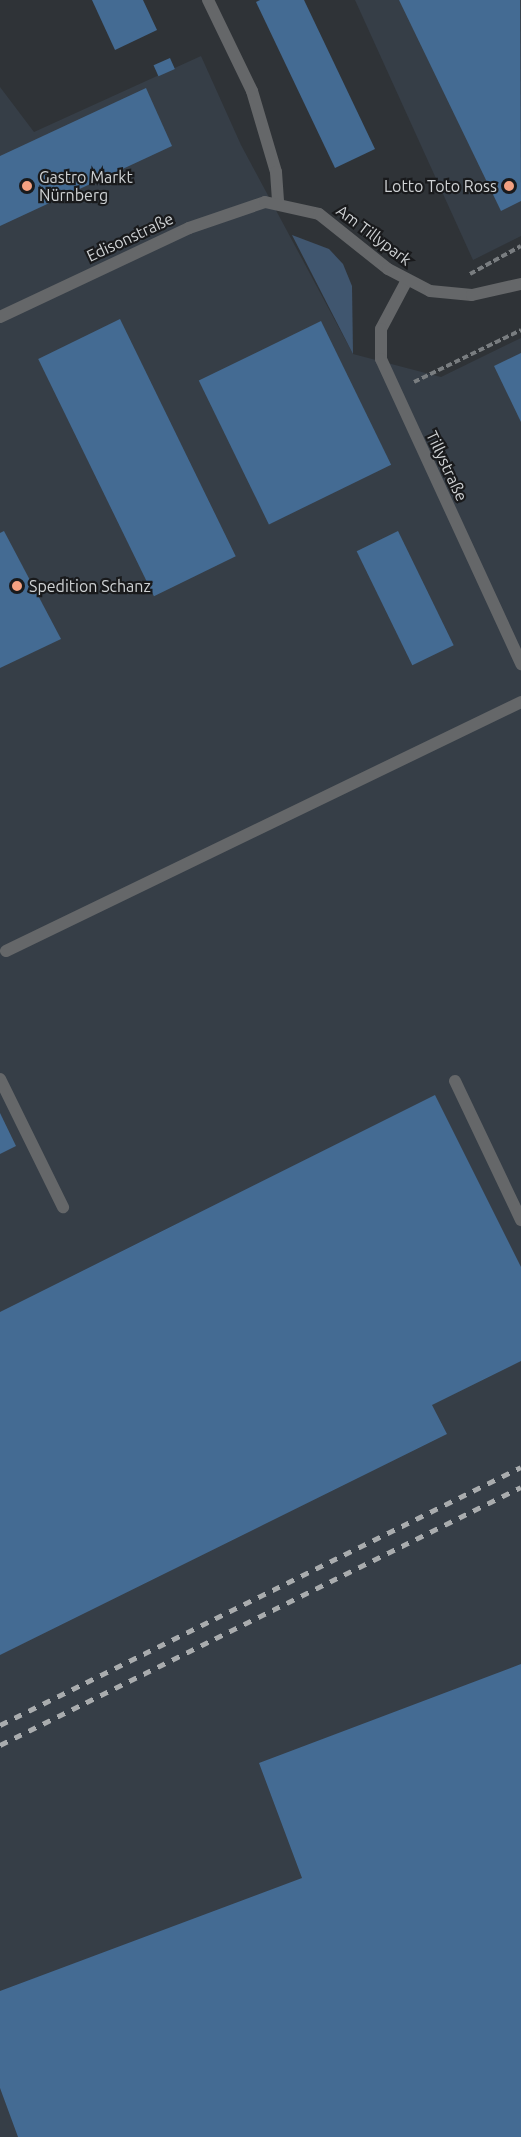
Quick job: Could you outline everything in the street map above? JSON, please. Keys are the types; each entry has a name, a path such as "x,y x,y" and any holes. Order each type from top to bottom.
{"street":[{"path":"208,0 252,91 276,172 278,201"},
{"name":"Am Tillypark","path":"278,201 319,214 407,280 452,295 521,284"},
{"name":"Edisonstraße","path":"0,317 218,216 278,201"},
{"name":"Tillystraße","path":"407,280 381,329 381,359 394,392 521,664"},
{"path":"6,951 521,702"},
{"path":"0,1079 63,1207"},
{"path":"455,1081 521,1220"}],"path":[{"path":"452,295 476,266 521,246"},
{"path":"394,392 521,330"}],"shaded area":[{"path":"355,0 521,0 521,236 473,260"},
{"path":"201,56 241,145 353,354 441,377 521,338 521,2137 0,2137 0,87 34,132"},
{"path":"292,235 329,249 343,264 352,286 353,354"}],"building":[{"path":"92,0 143,0 157,30 115,50"},
{"path":"260,0 304,0 375,149 335,168 256,2"},
{"path":"399,0 520,0 521,201 501,211"},
{"path":"170,58 175,69 158,76 154,65"},
{"path":"146,88 172,146 0,226 0,156"},
{"path":"120,319 236,556 154,596 38,359"},
{"path":"321,321 391,465 269,524 199,381"},
{"path":"521,353 521,422 494,366"},
{"name":"Spedition Schanz","path":"4,531 61,639 0,668 0,533"},
{"path":"398,531 454,645 412,665 357,551"},
{"path":"435,1095 521,1267 521,1361 432,1405 447,1434 0,1655 0,1312"},
{"path":"0,1113 16,1146 0,1154"},
{"path":"521,1664 521,2137 18,2137 0,2088 0,1991 302,1878 259,1763"}],"railway":[{"path":"0,1725 521,1467"},
{"path":"0,1745 521,1487"}],"place":[{"name":"Gastro Markt Nürnberg","path":"27,186"},
{"name":"Lotto Toto Ross","path":"509,186"},
{"name":"Spedition Schanz","path":"17,586"}]}
